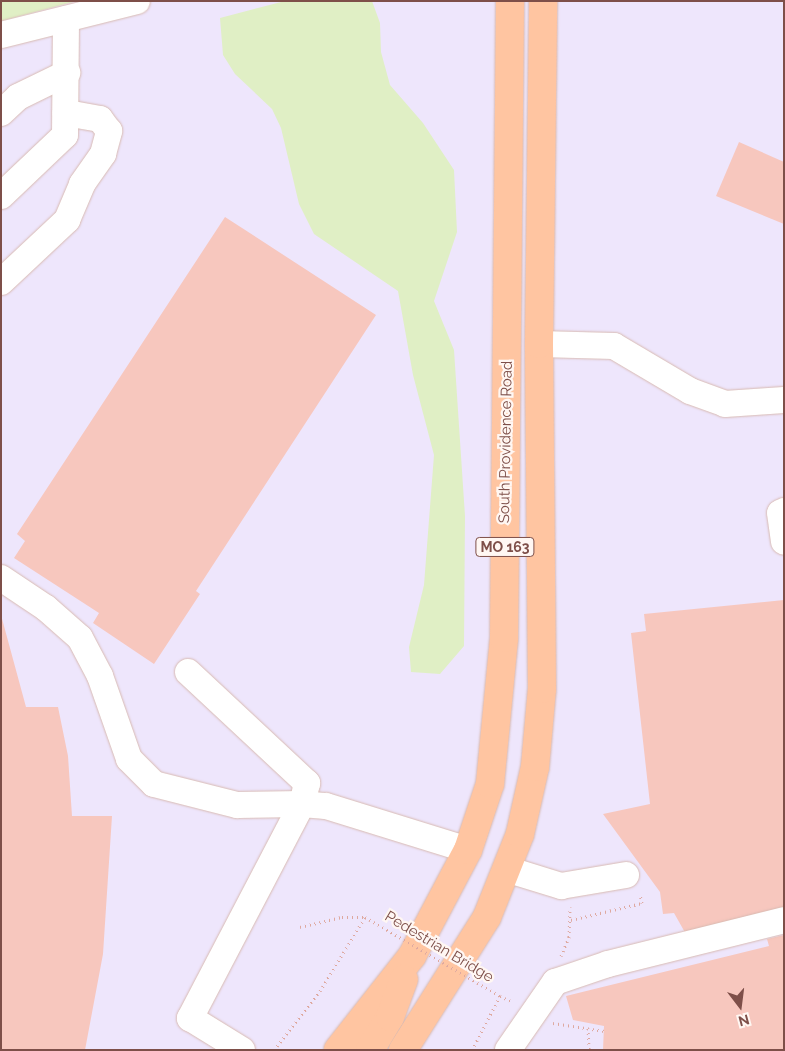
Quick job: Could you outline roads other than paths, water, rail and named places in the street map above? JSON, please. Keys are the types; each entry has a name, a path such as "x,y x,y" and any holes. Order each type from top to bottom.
{"main road":[{"name":"South Providence Road","path":"338,1050 412,956 468,850 490,784 504,638 510,1"},
{"name":"MO 163","path":"403,1050 487,917 520,834 536,767 542,689 539,344 543,1"},
{"path":"370,1050 390,1017 412,956"}],"street":[{"path":"1,35 137,1"},
{"path":"1,196 65,135 66,19"},
{"path":"1,113 18,98 67,73"},
{"path":"1,282 67,220 82,184 103,154 109,131 100,119 66,113"},
{"path":"539,344 614,346 690,391 724,404 784,400"},
{"path":"784,511 780,513 784,542"},
{"path":"1,578 46,608 80,638 100,676 129,759 154,784 237,805 302,804 326,806 468,850"},
{"path":"188,672 307,783 302,804 190,1018 242,1050"},
{"path":"506,869 561,886 626,876"},
{"path":"508,1050 555,982 608,964 784,920"}]}
